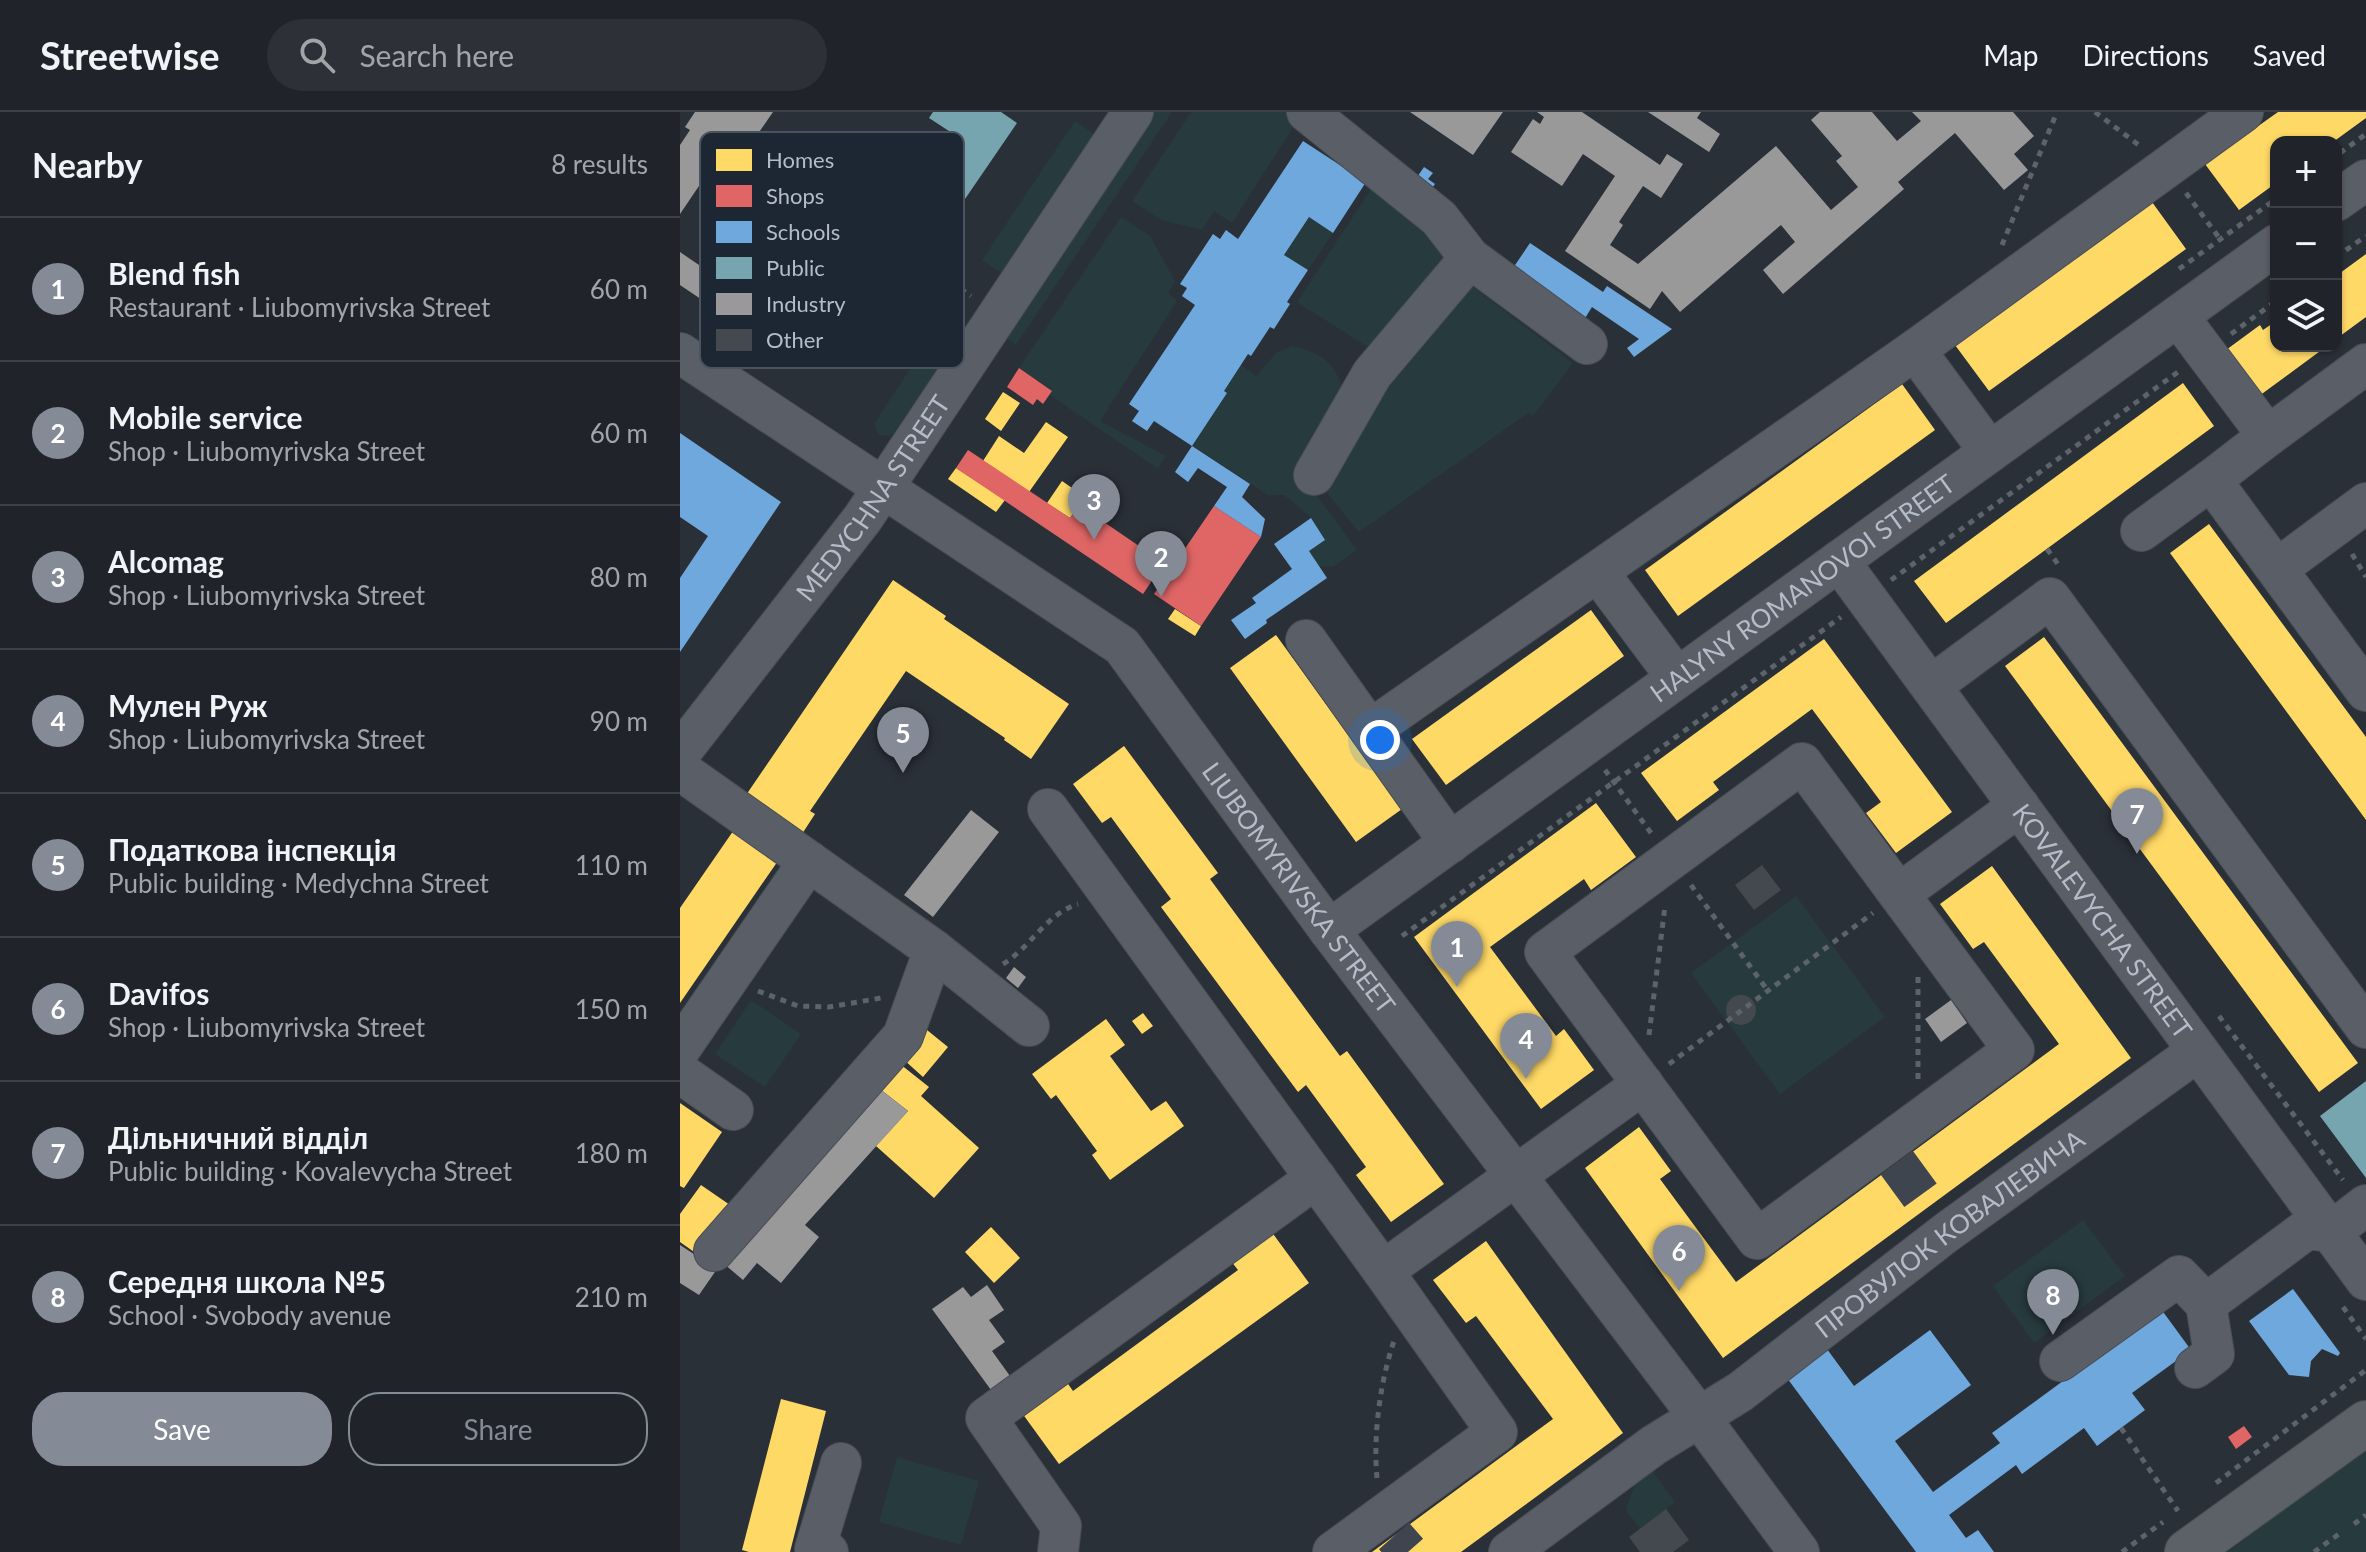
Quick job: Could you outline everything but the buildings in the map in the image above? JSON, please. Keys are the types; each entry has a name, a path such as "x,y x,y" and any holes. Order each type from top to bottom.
{"main road":[{"path":"2183,1532 2366,1423"}],"street":[{"name":"MEDYCHNA STREET","path":"964,365 1133,112"},
{"path":"1307,112 1439,218 1470,258 1587,344"},
{"path":"1370,730 1915,350 2243,112"},
{"path":"2342,197 2366,180"},
{"name":"HALYNY ROMANOVOI STREET","path":"1329,930 2270,249"},
{"path":"1314,475 1372,374 1470,258"},
{"path":"2178,316 2268,436"},
{"path":"1915,350 1990,452"},
{"name":"LIUBOMYRIVSKA STREET","path":"680,353 700,366"},
{"path":"2141,531 2366,364"},
{"name":"LIUBOMYRIVSKA STREET","path":"703,368 1122,646 1329,930 1799,1552"},
{"name":"MEDYCHNA STREET","path":"680,753 863,518 962,368"},
{"path":"2211,480 2366,691"},
{"path":"2277,569 2366,503"},
{"name":"KOVALEVYCHA STREET","path":"1839,561 2366,1280"},
{"path":"1598,572 1677,678"},
{"path":"1931,686 2060,590 2366,1028"},
{"path":"1306,640 1450,843"},
{"path":"1802,763 1908,907 2014,1050 1918,1120 1891,1154 1757,1239 1545,952 1802,763"},
{"path":"680,770 809,861 934,966 1029,1026"},
{"path":"1908,907 2019,806"},
{"path":"1048,809 1497,1432 1387,1526 1333,1552"},
{"path":"680,1049 809,861"},
{"path":"714,1251 903,1036 934,966"},
{"name":"ПРОВУЛОК КОВАЛЕВИЧА","path":"1509,1552 1654,1445 1740,1392 1938,1220 2198,1051"},
{"path":"680,1073 733,1110"},
{"path":"1383,1271 1643,1084"},
{"path":"1058,1552 1061,1526 986,1418 1316,1178"},
{"path":"2206,1304 2307,1229 2331,1232 2366,1205"},
{"path":"2060,1361 2179,1276 2206,1304 2214,1354 2195,1368"},
{"path":"828,1552 815,1549 841,1463"}],"path":[{"path":"2001,247 2057,112"},
{"path":"2095,112 2167,167 2242,269"},
{"path":"2342,152 2366,134"},
{"path":"2342,253 2366,236"},
{"path":"964,291 998,314"},
{"path":"1643,1084 1671,859"},
{"path":"727,981 798,1006 829,1007 934,966 1004,964 1022,952 1056,914 1076,904 1116,902"},
{"path":"1643,1084 1908,907"},
{"path":"1908,907 1918,1120"},
{"path":"1387,1526 1376,1465 1380,1410 1389,1357 1407,1304"},
{"path":"2216,1483 2366,1370"},
{"path":"2121,1428 2183,1532"},
{"path":"2183,1532 2191,1502"},
{"path":"2354,1524 2366,1515"},
{"path":"2122,1552 2183,1532"},
{"path":"2314,1552 2339,1534"}],"green space":[{"path":"1146,112 1172,112 1016,345 999,333"},
{"path":"1191,112 1290,112 1299,118 1232,223 1214,211 1202,230 1161,220 1132,201"},
{"path":"1075,121 1094,134 1001,273 982,260"},
{"path":"1373,186 1436,230 1450,258 1374,345 1366,346 1297,302"},
{"path":"1121,217 1150,236 1175,281 1168,293 1177,301 1100,421 1166,456 1158,469 1050,395 1052,390 1019,368"},
{"path":"1309,217 1333,233 1308,270 1284,255"},
{"path":"1469,281 1573,363 1533,416 1528,413 1359,532 1322,487 1390,374"},
{"path":"1292,346 1313,352 1329,363 1342,389 1341,419 1303,477 1357,550 1333,567 1319,566 1309,551 1324,540 1311,518 1284,495 1268,495 1192,446 1227,393 1224,391 1241,365 1256,376 1276,353"},
{"path":"911,368 937,368 891,436 879,435 874,424"},
{"path":"1796,896 1885,1017 1780,1094 1691,973"},
{"path":"751,1000 801,1034 765,1087 715,1054"},
{"path":"2083,1220 2125,1276 2034,1343 1993,1286"},
{"path":"2366,1446 2366,1552 2228,1552"},
{"path":"897,1457 979,1481 961,1545 879,1522"},
{"path":"1648,1465 1675,1502 1640,1529 1626,1510 1638,1474"}],"tunnel":[{"path":"1897,1163 1929,1207"},
{"path":"1394,1536 1408,1552"}],"place":[{"name":"Alcomag","path":"1094,540"},
{"name":"Mobile service","path":"1161,597"},
{"name":"Податкова інспекція","path":"903,773"},
{"name":"Дільничний відділ","path":"2137,854"},
{"name":"Blend fish","path":"1457,987"},
{"name":"Мулен Руж","path":"1526,1079"},
{"name":"Davifos","path":"1679,1291"},
{"name":"Середня школа №5","path":"2053,1335"}]}
